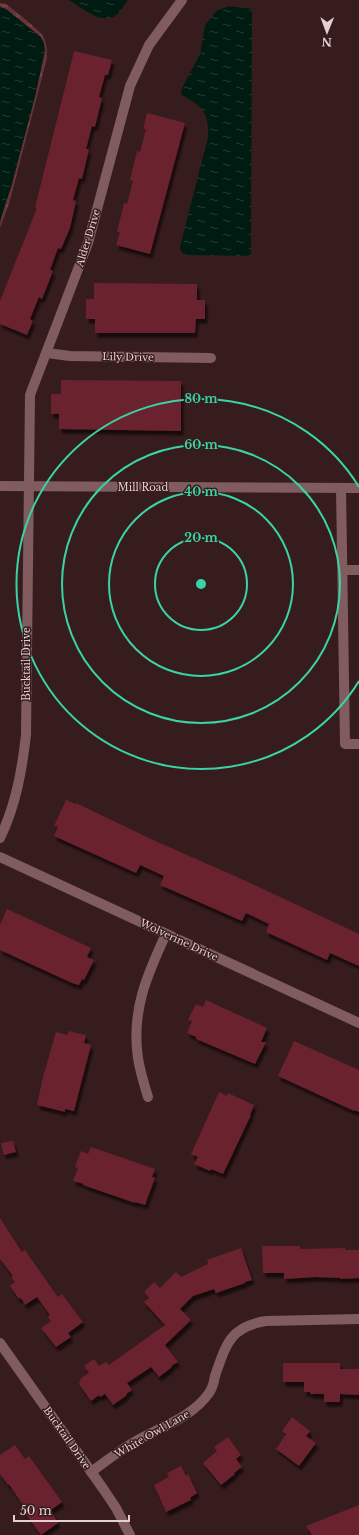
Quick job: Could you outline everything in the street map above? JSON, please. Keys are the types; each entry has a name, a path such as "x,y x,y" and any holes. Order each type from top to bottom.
{"street":[{"name":"Alder Drive","path":"29,487 30,395 88,243 130,86 149,45 182,0"},
{"name":"Lily Drive","path":"47,353 70,356 211,358"},
{"name":"Mill Road","path":"0,486 359,488"},
{"name":"Bucktail Drive","path":"0,838 13,806 22,771 26,735 29,487"},
{"path":"341,488 345,744 359,744"},
{"path":"343,570 359,570"},
{"name":"Wolverine Drive","path":"0,857 359,1023"},
{"path":"148,1097 138,1058 136,1031 139,1006 145,980 166,934"},
{"name":"White Owl Lane","path":"91,1472 130,1444 178,1420 198,1407 210,1392 227,1344 232,1336 244,1328 257,1322 266,1321 359,1319"},
{"name":"Bucktail Drive","path":"0,1343 116,1508 130,1535"}],"green space":[{"path":"0,3 6,4 40,32 46,44 47,58 9,204 0,228 1,216 13,181 45,51 0,7"}],"water":[{"path":"69,0 128,0 121,10 113,17 101,18"},
{"path":"229,6 252,9 251,252 250,255 245,256 187,255 181,252 180,247 208,137 208,129 206,116 203,111 195,103 182,95 181,92 200,54 205,25 216,11"},
{"path":"0,7 6,9 41,37 44,43 45,51 35,97 11,187 0,221"}],"building":[{"path":"74,51 112,60 108,75 105,75 99,97 102,98 95,127 92,126 86,149 89,149 82,179 79,178 73,200 76,201 70,228 61,249 58,248 50,270 53,271 42,299 39,297 30,319 33,321 27,335 0,324 0,301 37,208 35,207"},
{"path":"147,113 185,123 150,254 116,245 120,232 117,232 124,203 127,204 133,181 130,180 137,151 140,152 146,129 143,129"},
{"path":"94,283 197,284 197,300 205,300 205,319 196,319 195,333 95,333 95,319 86,319 86,299 94,299"},
{"path":"61,380 181,381 181,431 59,429 59,414 51,414 51,394 61,394"},
{"path":"66,800 76,803 359,934 359,966 330,953 327,960 266,932 269,924 246,913 242,921 160,885 164,876 140,865 136,873 54,836 58,827 54,826"},
{"path":"7,909 91,948 87,957 94,960 84,980 82,979 79,985 72,983 0,950 0,925"},
{"path":"206,1000 267,1028 261,1042 266,1042 255,1064 196,1039 196,1037 187,1033 192,1021 188,1020 196,1004 203,1007"},
{"path":"68,1031 86,1035 84,1043 91,1045 74,1111 65,1109 65,1112 37,1105 43,1077 56,1032 68,1035"},
{"path":"294,1041 359,1070 359,1112 278,1076"},
{"path":"219,1092 227,1096 228,1093 254,1105 251,1115 223,1174 211,1169 210,1171 194,1164 198,1157 191,1154"},
{"path":"13,1141 16,1152 4,1155 1,1143"},
{"path":"91,1147 155,1169 152,1177 155,1178 145,1205 135,1203 73,1181 78,1168 75,1167 81,1151 88,1154"},
{"path":"0,1218 22,1252 25,1250 58,1297 62,1294 83,1322 68,1333 71,1337 56,1347 41,1328 51,1321 48,1317 50,1315 37,1297 25,1305 10,1286 15,1282 11,1277 13,1276 0,1259"},
{"path":"262,1246 300,1246 300,1249 345,1248 345,1250 359,1250 359,1278 340,1279 316,1277 284,1279 284,1273 263,1273"},
{"path":"241,1248 252,1280 216,1293 214,1289 193,1296 180,1309 191,1320 165,1345 178,1362 159,1377 151,1367 127,1383 132,1390 113,1405 105,1394 100,1397 99,1395 91,1401 79,1384 81,1378 89,1373 84,1366 94,1359 99,1366 106,1362 109,1365 165,1325 144,1302 149,1298 144,1292 154,1282 160,1288 176,1272 181,1277 208,1264 207,1260"},
{"path":"283,1363 340,1363 340,1369 359,1369 359,1395 340,1394 340,1402 324,1402 324,1394 310,1394 310,1392 304,1392 304,1382 283,1382"},
{"path":"292,1417 310,1431 306,1436 316,1443 299,1466 276,1449 286,1434 282,1431"},
{"path":"228,1437 241,1455 236,1459 242,1467 221,1485 203,1463 217,1451 214,1447"},
{"path":"15,1445 25,1459 29,1456 62,1502 51,1510 58,1523 41,1535 22,1509 24,1507 9,1484 8,1485 0,1474 0,1455"},
{"path":"181,1466 186,1476 188,1474 197,1493 190,1498 191,1500 166,1512 154,1485 169,1477 167,1473"},
{"path":"359,1505 359,1535 312,1535 306,1526"}]}
